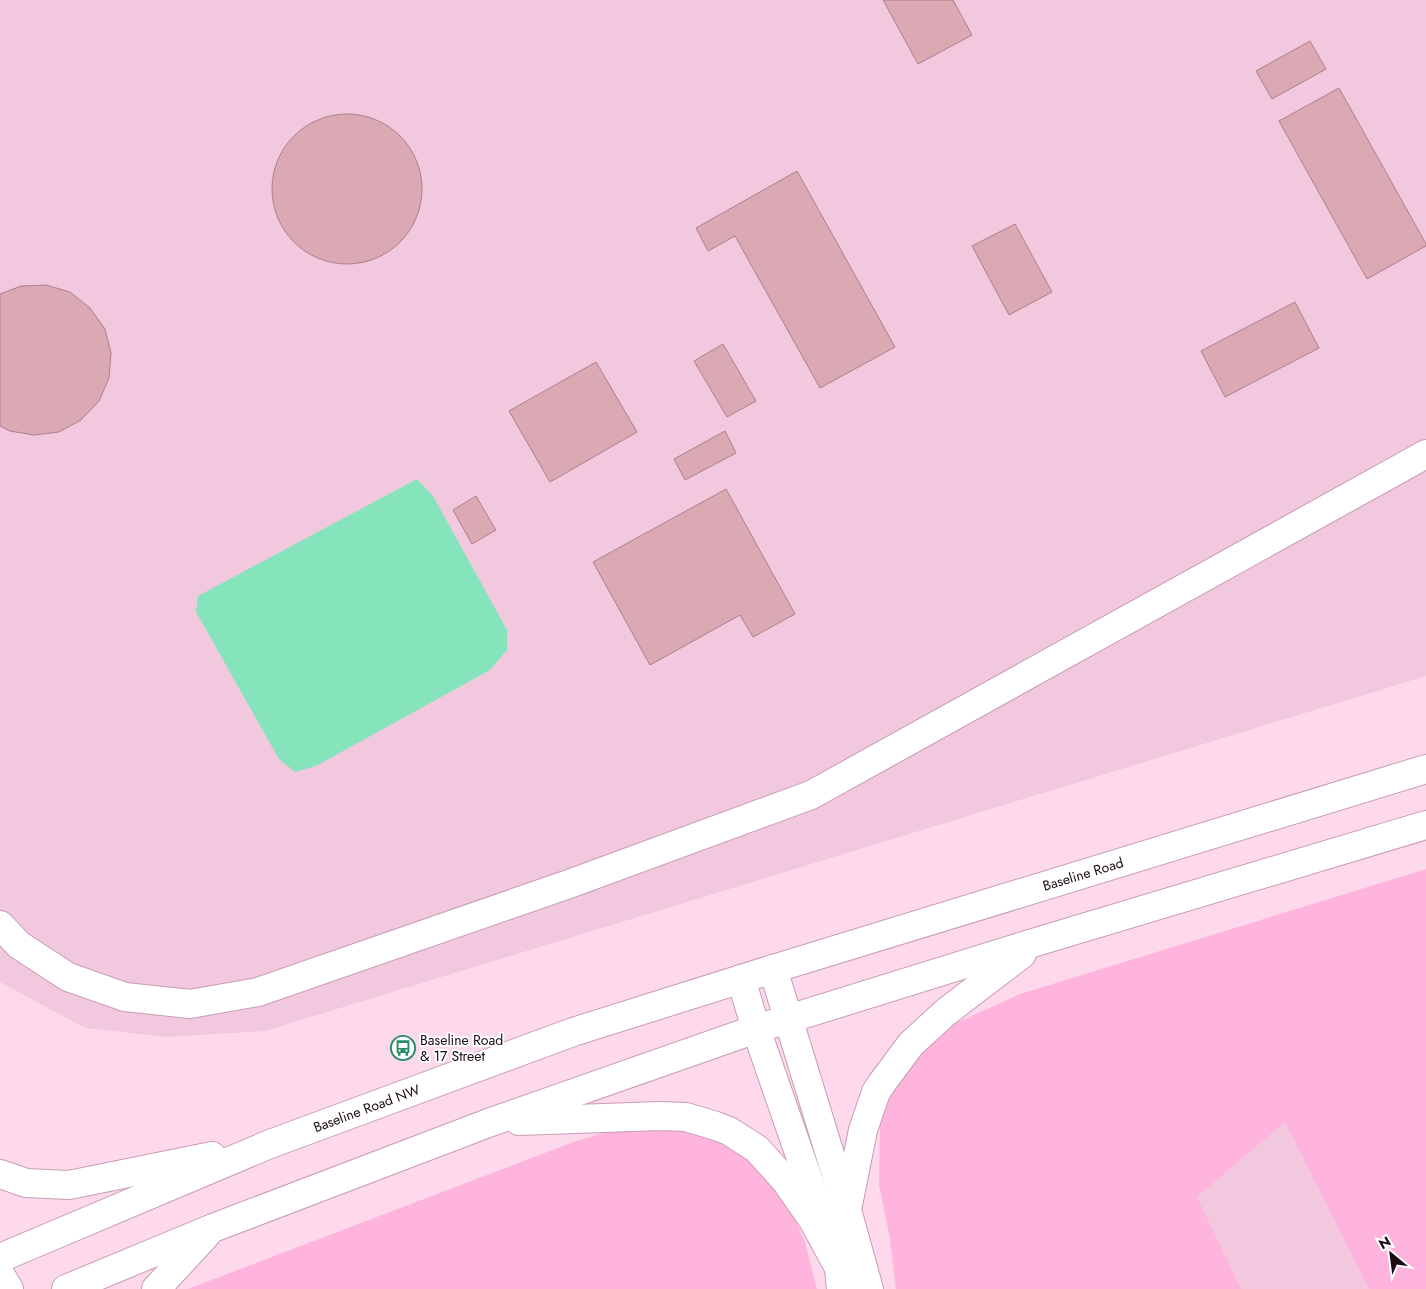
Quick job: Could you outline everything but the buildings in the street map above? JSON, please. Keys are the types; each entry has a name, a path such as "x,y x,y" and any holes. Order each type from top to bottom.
{"main road":[{"path":"0,925 20,946 68,977 124,997 190,1004 258,992 559,887 811,795 1426,454"},
{"name":"Baseline Road","path":"741,979 1426,769"},
{"path":"66,1289 213,1228 492,1122 756,1029 1036,942 1426,825"},
{"path":"847,1210 863,1130 876,1092 882,1083 912,1044 946,1012 1036,942"},
{"path":"773,969 847,1210 869,1289"},
{"path":"741,979 840,1279"},
{"name":"Baseline Road NW","path":"0,1258 270,1144 573,1032 741,979"},
{"path":"492,1122 660,1116 686,1117 723,1128 757,1149 785,1180 814,1220 840,1279"},
{"path":"0,1174 26,1183 70,1185 270,1144"},
{"path":"156,1289 213,1228"},
{"path":"0,1274 9,1289"}],"shaded area":[{"path":"0,0 1426,0 1426,676 265,1031 167,1037 85,1028 0,982"},
{"path":"417,479 433,496 507,630 507,650 490,670 316,766 295,772 279,759 196,612 198,596"},
{"path":"1426,869 1426,1289 1369,1289 1285,1122 1197,1197 1241,1289 896,1289 890,1239 879,1185 880,1125 889,1091 919,1051 947,1027 1020,994"},
{"path":"1391,1037 1426,1289 1102,1289 1214,1163"},
{"path":"645,1124 712,1134 754,1161 794,1216 805,1242 817,1289 188,1289 571,1143 615,1129"}],"place":[{"name":"Baseline Road & 17 Street","path":"403,1048"}]}
